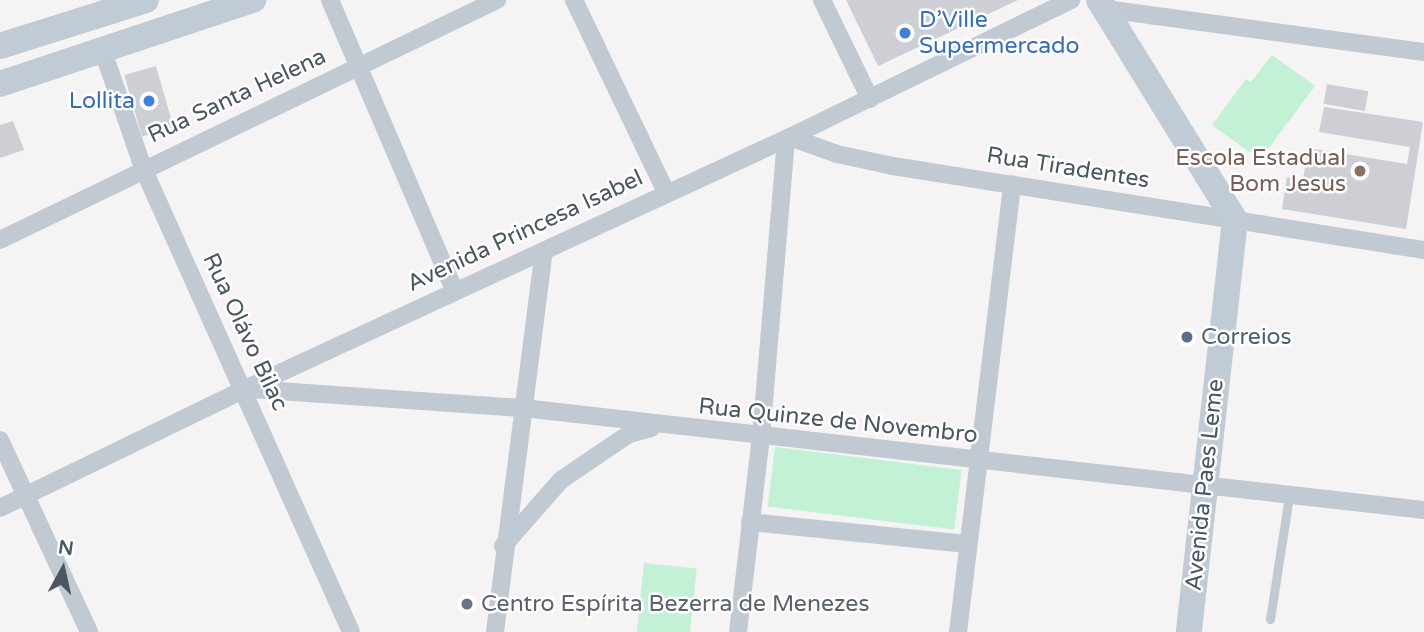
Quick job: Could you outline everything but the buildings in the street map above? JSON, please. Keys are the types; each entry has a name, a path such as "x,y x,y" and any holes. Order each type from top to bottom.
{"street":[{"path":"0,47 88,9 146,0"},
{"path":"0,84 253,0"},
{"path":"330,0 356,68 454,291"},
{"name":"Rua Santa Helena","path":"0,240 143,168 497,0"},
{"path":"574,0 666,192"},
{"path":"822,0 870,99"},
{"name":"Avenida Princesa Isabel","path":"0,508 245,389 544,252 666,192 788,138 1071,0"},
{"path":"1102,4 1424,52"},
{"path":"1102,4 1235,220"},
{"path":"88,9 103,51"},
{"name":"Rua Olávo Bilac","path":"103,51 143,168 245,389 351,632"},
{"path":"738,632 761,437 788,138"},
{"name":"Rua Tiradentes","path":"788,138 848,156 1424,250"},
{"path":"958,632 976,461 1012,184"},
{"name":"Avenida Paes Leme","path":"1189,632 1235,220"},
{"path":"493,631 544,252"},
{"name":"Rua Quinze de Novembro","path":"245,389 523,408 657,426 1203,488 1424,510"},
{"path":"503,546 561,480 629,434 657,426"},
{"path":"0,440 89,632"},
{"path":"750,522 967,544"}],"lane":[{"path":"1270,619 1289,496"}],"green space":[{"name":"Escola Estadual Bom Jesus","path":"1272,55 1315,86 1260,160 1212,125 1246,79 1251,82"},
{"path":"775,447 962,470 954,529 768,507"},
{"path":"644,563 697,569 690,632 637,632"}],"place":[{"name":"D’Ville Supermercado","path":"905,33"},
{"name":"Lollita","path":"149,101"},
{"name":"Escola Estadual Bom Jesus","path":"1360,171"},
{"name":"Correios","path":"1187,337"},
{"name":"Centro Espírita Bezerra de Menezes","path":"467,604"}]}
